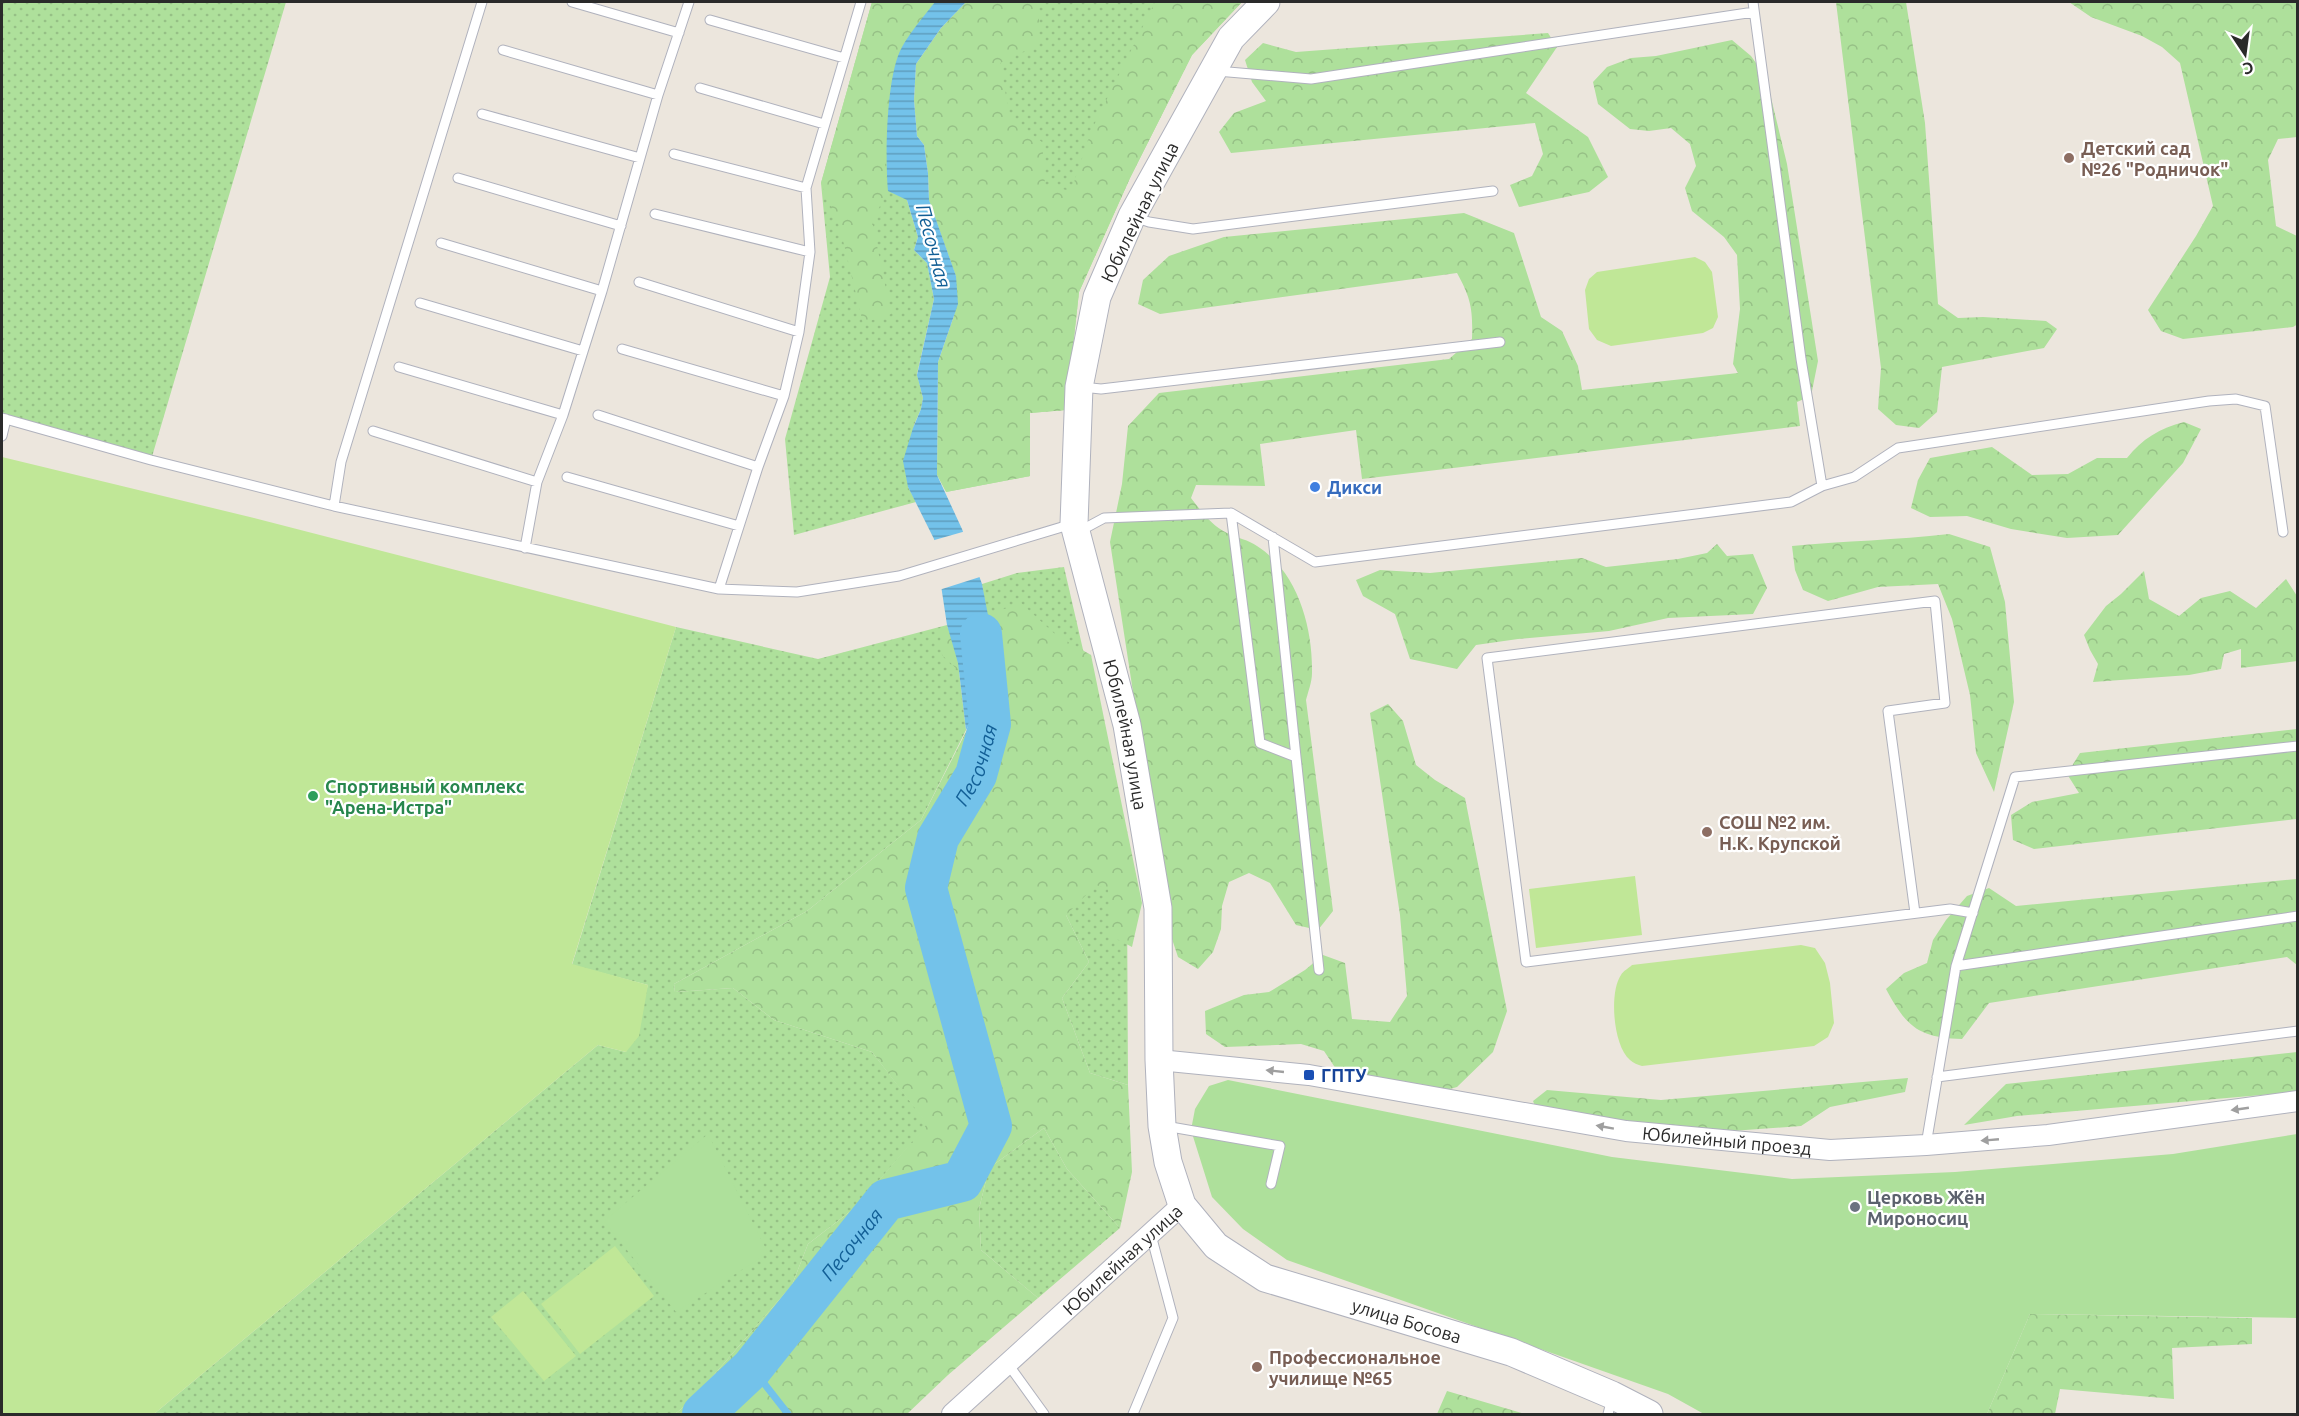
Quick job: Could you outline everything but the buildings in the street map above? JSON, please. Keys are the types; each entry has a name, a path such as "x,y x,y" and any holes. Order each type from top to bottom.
{"street":[{"name":"Юбилейная улица","path":"952,1414 1182,1205 1168,1162 1162,1126 1158,908 1127,725 1075,528 1079,387 1097,297 1132,216 1231,38 1266,2"},
{"name":"Юбилейный проезд","path":"1159,1060 1309,1075 1626,1131 1830,1150 2048,1135 2298,1101"},
{"name":"улица Босова","path":"1182,1205 1216,1246 1265,1278 1511,1352 1610,1405 1649,1414"}],"lane":[{"path":"334,506 341,462 482,2"},
{"path":"572,2 679,33"},
{"path":"525,548 537,482 563,415 602,291 658,95 689,2"},
{"path":"719,589 758,467 784,396 799,332 810,252 806,188 861,2"},
{"path":"1753,2 1801,359 1822,486"},
{"path":"1212,70 1311,79 1754,12"},
{"path":"710,20 844,58"},
{"path":"503,50 658,95"},
{"path":"700,88 824,124"},
{"path":"482,114 640,158"},
{"path":"674,154 806,188"},
{"path":"458,178 621,226"},
{"path":"1132,216 1149,222 1193,229 1493,190"},
{"path":"655,214 810,252"},
{"path":"441,243 602,291"},
{"path":"639,282 799,332"},
{"path":"420,303 583,351"},
{"path":"1079,387 1101,388 1500,342"},
{"path":"622,349 784,396"},
{"path":"399,368 563,415"},
{"path":"2,436 4,418 151,460 334,506 525,548 719,589 797,592 899,576 1007,543 1075,528 1104,518 1231,513 1315,562 1791,502 1822,486 1854,477 1898,448 2209,401 2236,399 2265,406 2283,532"},
{"path":"598,415 758,467"},
{"path":"373,431 537,482"},
{"path":"567,477 739,526"},
{"path":"1231,513 1260,743 1296,757"},
{"path":"1273,537 1319,970"},
{"path":"1915,913 1888,711 1945,703 1935,601 1487,658 1526,962 1950,909 1973,913"},
{"path":"1926,1145 1956,966 2016,777 2298,746"},
{"path":"1956,966 2298,916"},
{"path":"1937,1077 2298,1031"},
{"path":"1162,1126 1280,1146 1271,1184"},
{"path":"1133,1414 1173,1318 1151,1235"},
{"path":"1008,1364 1044,1414"}],"green space":[{"path":"2,2 286,2 151,460 87,442 2,424"},
{"path":"872,2 935,2 901,49 907,200 918,237 914,250 927,263 934,299 917,374 923,398 914,425 908,487 916,502 794,535 785,439 830,277 821,183"},
{"path":"872,2 935,2 901,49 885,163 888,191 872,221 891,314 863,323 840,228 821,183"},
{"path":"966,2 1242,2 1192,55 1130,178 1079,292 1066,410 1030,413 1030,476 946,492 956,276 929,200"},
{"path":"966,2 1039,2 1039,44 1000,63 1010,118 1042,142 1045,185 1071,191 1092,129 1155,2 1242,2 1192,55 1130,178 1079,292 1066,410 1030,413 1030,476 946,492 937,475 938,362 958,304 956,276 929,200 924,145 917,136 914,100 916,64 941,28"},
{"path":"1836,2 1906,2 1925,123 1938,304 1958,318 1983,317 2046,321 2057,329 2044,348 1942,367 1937,412 1919,428 1896,425 1878,409 1881,368"},
{"path":"2069,2 2297,2 2297,137 2278,139 2268,160 2276,226 2297,236 2298,324 2293,327 2183,339 2161,331 2148,310 2213,206 2180,63 2162,47 2142,36 2091,17"},
{"path":"1548,33 1557,47 1526,93 1588,137 1608,177 1589,192 1519,207 1510,185 1532,176 1543,154 1535,123 1231,153 1219,132 1234,113 1266,101 1252,82 1245,60 1263,43 1296,52"},
{"path":"1732,40 1751,56 1766,77 1787,164 1818,361 1811,396 1797,402 1800,426 1362,479 1356,430 1260,444 1265,486 1196,485 1191,498 1212,522 1231,535 1254,544 1283,570 1293,586 1306,620 1312,656 1312,676 1306,700 1333,911 1318,930 1296,925 1270,883 1249,873 1229,882 1222,906 1221,929 1213,952 1198,969 1178,957 1170,933 1110,542 1122,484 1128,426 1159,393 1449,359 1472,339 1472,320 1468,297 1457,273 1160,314 1138,304 1143,280 1169,256 1224,237 1464,213 1514,233 1541,317 1562,331 1578,366 1582,390 1738,373 1733,364 1740,309 1737,255 1724,237 1692,211 1685,188 1696,166 1690,144 1671,128 1649,131 1630,129 1598,104 1593,82 1607,67 1631,58 1656,56"},
{"path":"1695,257 1705,262 1712,272 1718,317 1713,328 1703,333 1611,346 1597,340 1589,329 1585,290 1589,279 1597,272"},
{"path":"2184,422 2201,429 2183,463 2118,535 2067,538 2011,529 1967,516 1930,517 1911,508 1918,480 1930,458 1992,447 2032,475 2068,474 2097,458 2127,458 2152,435"},
{"name":"Спортивный комплекс \"Арена-Истра\"","path":"2,457 254,518 676,627 572,964 648,985 639,1036 626,1052 598,1045 154,1414 2,1414"},
{"path":"1949,534 1990,547 2005,602 2014,702 1994,792 1976,753 1970,695 1952,619 1938,584 1878,587 1828,601 1803,590 1795,570 1792,546"},
{"path":"1717,544 1727,556 1753,554 1767,588 1753,614 1668,618 1609,631 1476,645 1457,669 1410,659 1395,614 1363,596 1356,580 1380,570 1430,573 1582,558 1606,567 1678,559 1707,553"},
{"path":"1064,567 1101,728 1127,888 1128,1085 1090,1073 1062,998 1089,962 1066,915 995,677 982,584 1017,573"},
{"path":"2144,571 2149,599 2179,616 2201,598 2230,591 2256,608 2286,579 2297,596 2297,661 2241,668 2241,649 2224,654 2221,669 2189,675 2093,682 2098,664 2084,635 2106,606"},
{"path":"1021,603 1056,635 1091,655 1142,903 1132,947 1111,936 1108,889 1096,885 1066,915 1089,962 1062,998 1090,1073 1128,1085 1132,1172 1120,1228 1067,1169 1044,1128 989,1168 979,1209 981,1250 1038,1298 948,1375 907,1414 675,1414 692,1400 792,1285 808,1244 856,1207 927,1124 872,1052 774,1020 733,988 675,992 674,984 807,911 921,820 994,677 959,671 942,655 940,632"},
{"path":"947,625 958,663 966,730 921,820 807,911 674,984 675,992 733,988 774,1020 872,1052 928,1124 856,1207 808,1244 792,1285 692,1400 675,1414 154,1414 598,1045 626,1052 648,985 572,965 676,627 818,659"},
{"path":"1388,704 1403,721 1416,765 1435,780 1465,798 1507,1011 1493,1052 1457,1087 1432,1094 1340,1075 1324,1051 1301,1044 1225,1047 1206,1034 1205,1011 1244,995 1269,992 1305,970 1323,955 1345,963 1352,1019 1390,1022 1407,996 1400,915 1370,713"},
{"path":"2297,729 2297,819 2034,849 2013,840 2011,815 2032,802 2079,793 2067,774 2080,753"},
{"path":"1635,876 1642,935 1536,948 1529,889"},
{"path":"2297,879 2297,965 2287,957 1989,1003 1962,1039 1934,1036 1915,1027 1900,1012 1886,989 1904,973 1927,963 1933,940 1946,920 1967,896 1989,888 2016,906"},
{"path":"1801,945 1815,948 1825,963 1830,983 1834,1023 1828,1037 1814,1046 1642,1066 1631,1061 1624,1053 1615,1019 1615,993 1621,975 1632,965"},
{"path":"2297,1052 2297,1092 2017,1116 1964,1125 2006,1084"},
{"path":"1908,1078 1905,1092 1830,1107 1801,1126 1690,1134 1538,1113 1533,1101 1547,1090 1661,1100"},
{"path":"1228,1080 1612,1157 1792,1179 1955,1172 2173,1154 2297,1134 2297,1318 2030,1314 1987,1414 1704,1414 1668,1394 1287,1260 1243,1229 1212,1197 1191,1130 1195,1109 1209,1086"},
{"path":"1044,1128 1067,1169 1120,1228 1038,1298 981,1250 979,1209 989,1168"},
{"path":"708,1134 768,1253 676,1312 604,1221"},
{"path":"615,1246 654,1296 580,1354 541,1304"},
{"path":"523,1291 576,1356 544,1381 491,1317"},
{"path":"2030,1314 2252,1318 2252,1344 2172,1348 2174,1399 2060,1389 2055,1414 1987,1414"},
{"path":"1447,1391 1525,1414 1437,1414"}],"water":[{"path":"935,2 966,2 941,28 916,64 914,100 917,136 924,145 929,200 956,276 958,304 938,362 937,475 962,529 982,584 992,636 995,677 966,730 958,663 947,625 934,539 908,487 903,461 921,409 923,398 917,375 934,299 927,263 914,250 918,237 907,200 888,191 887,176 888,117 897,60 909,35"}],"pier":[{"path":"966,531 983,576 939,590 931,541"}],"waterway":[{"name":"Песочная","path":"703,1414 752,1368 886,1200 962,1181 991,1126 926,888 938,838 976,775 990,724 981,634"},
{"path":"752,1368 788,1414"}],"place":[{"name":"Детский сад №26 \"Родничок\"","path":"2069,158"},
{"name":"Дикси","path":"1315,487"},
{"name":"Спортивный комплекс \"Арена-Истра\"","path":"313,796"},
{"name":"СОШ №2 им. Н.К. Крупской","path":"1707,832"},
{"name":"ГПТУ","path":"1309,1075"},
{"name":"Церковь Жён Мироносиц","path":"1855,1207"},
{"name":"Профессиональное училище №65","path":"1257,1367"}]}
